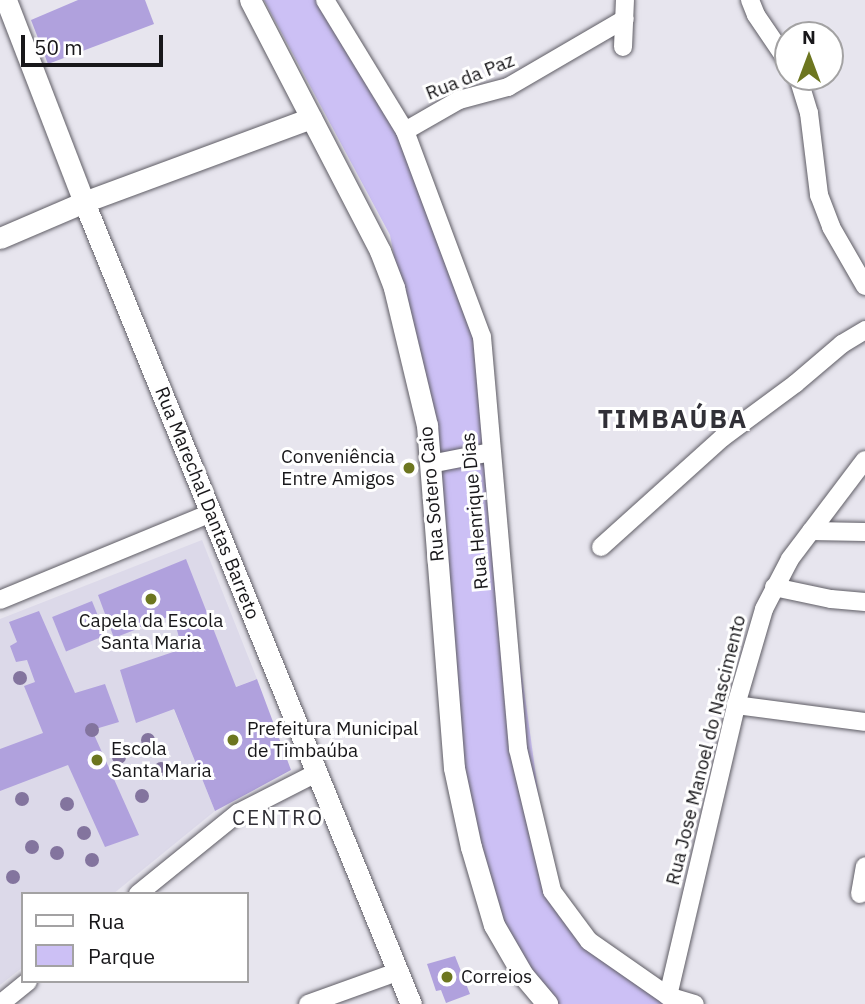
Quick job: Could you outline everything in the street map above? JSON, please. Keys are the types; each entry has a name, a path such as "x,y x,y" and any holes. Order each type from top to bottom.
{"street":[{"name":"Rua Sotero Caio","path":"250,0 380,251 394,288 427,425 454,768 471,847 494,925 523,975 547,1004"},
{"name":"Rua Henrique Dias","path":"325,0 405,131 482,337 518,749 552,891 589,941 668,996 695,1004"},
{"path":"623,47 625,0"},
{"path":"750,0 756,15 774,41"},
{"name":"Rua Marechal Dantas Barreto","path":"6,1 84,202 411,1004"},
{"name":"Rua da Paz","path":"405,131 459,100 508,88 625,19"},
{"path":"802,91 809,113 819,195 831,227 865,286"},
{"path":"0,238 84,202 311,118"},
{"path":"601,547 722,438 795,384 842,344 865,330"},
{"path":"430,464 491,452"},
{"name":"Rua Jose Manoel do Nascimento","path":"668,996 736,705 774,587 811,531 865,460"},
{"path":"0,600 211,513"},
{"path":"811,531 865,532"},
{"path":"774,587 831,599 865,602"},
{"path":"736,705 865,722"},
{"path":"140,892 239,813 316,773"},
{"path":"860,894 865,866"},
{"path":"308,1004 397,972"},
{"path":"0,1004 26,983"}],"shaded area":[{"name":"Escola Santa Maria","path":"202,540 257,679 174,710 215,811 115,892 21,892 21,969 0,985 0,619"}],"green space":[{"path":"264,0 325,0 405,131 482,337 491,452 552,891 589,941 695,1004 547,1004 523,975 471,847 427,425 390,235"}],"building":[{"path":"78,0 145,0 154,24 48,64 31,20"},
{"path":"186,559 236,687 257,679 291,770 215,811 174,709 136,723 120,670 182,649 173,615 114,638 98,595"},
{"path":"92,601 106,635 66,651 52,617"},
{"path":"39,611 75,693 105,684 119,722 92,730 139,835 105,847 68,765 0,791 0,749 43,733 24,686 35,682 27,660 16,662 10,646 17,642 9,622"},
{"name":"Correios","path":"455,956 470,994 446,1003 441,990 436,991 427,964"}],"place":[{"name":"Conveniência Entre Amigos","path":"409,468"},
{"name":"Capela da Escola Santa Maria","path":"151,599"},
{"name":"Prefeitura Municipal de Timbaúba","path":"233,740"},
{"name":"Escola Santa Maria","path":"97,760"},
{"name":"Correios","path":"447,977"}],"district":[{"name":"TIMBAÚBA","path":"673,419"},
{"name":"CENTRO","path":"278,817"}]}
